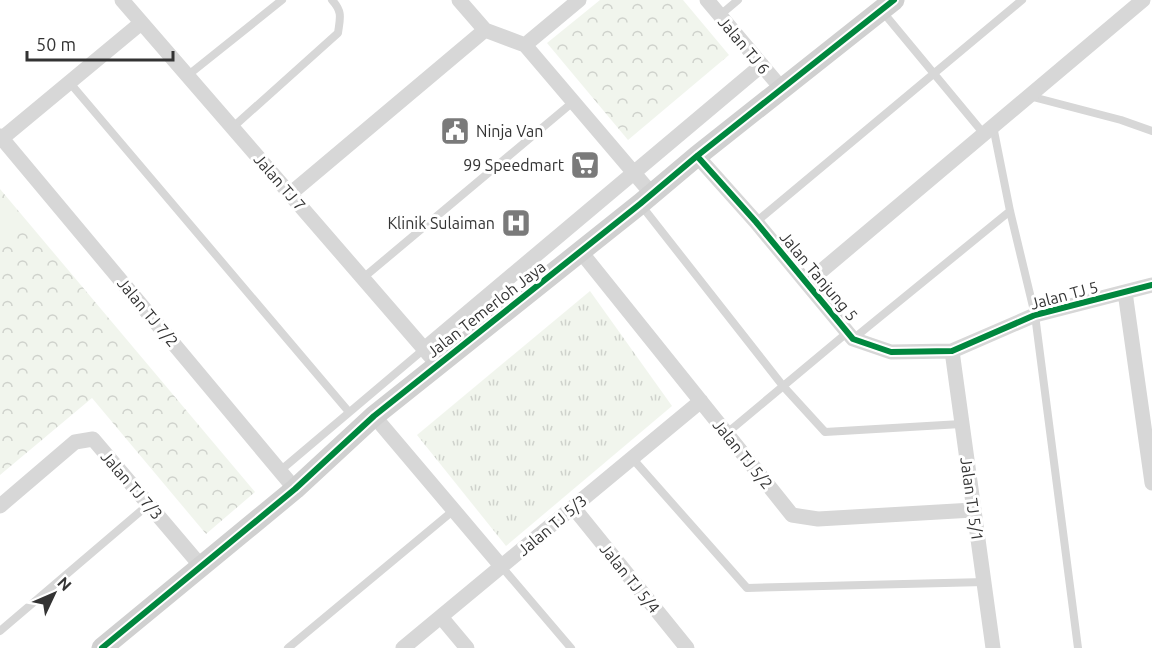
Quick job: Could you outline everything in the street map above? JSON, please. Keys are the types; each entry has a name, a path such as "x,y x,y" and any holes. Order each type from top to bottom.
{"street":[{"path":"126,5 143,0"},
{"path":"459,0 485,30 525,45 633,173 645,199"},
{"path":"525,45 579,0"},
{"name":"Jalan TJ 6","path":"707,0 782,89"},
{"path":"807,283 1143,0"},
{"name":"Jalan TJ 7","path":"126,5 431,357"},
{"name":"Jalan Temerloh Jaya","path":"102,648 295,489 374,416 431,357 581,252 697,156 887,5"},
{"path":"1,138 141,23"},
{"path":"290,194 485,30"},
{"path":"431,357 633,173 762,66"},
{"name":"Jalan TJ 7/2","path":"1,138 295,489"},
{"name":"Jalan Tanjung 5","path":"697,156 756,222 850,335 891,352 952,351"},
{"name":"Jalan TJ 5/2","path":"581,252 792,515 818,519 973,510"},
{"name":"Jalan TJ 5","path":"952,351 1035,315 1152,285"},
{"path":"1125,292 1152,480"},
{"name":"Jalan TJ 5/1","path":"952,351 993,648"},
{"name":"Jalan TJ 5/3","path":"403,648 701,401"},
{"path":"374,416 501,566"},
{"name":"Jalan TJ 7/3","path":"0,506 75,442 93,439 200,566"},
{"name":"Jalan TJ 5/4","path":"573,507 687,648"},
{"path":"441,617 466,648"}],"lane":[{"path":"187,76 282,0"},
{"path":"232,128 338,33 339,8 332,0"},
{"path":"719,16 738,0"},
{"path":"756,222 1022,0"},
{"path":"887,5 933,74 989,130 1035,315 1078,648"},
{"path":"70,83 349,412"},
{"path":"1029,96 1120,120 1152,131"},
{"path":"362,279 573,102"},
{"path":"645,199 783,386 825,432 961,424"},
{"path":"727,433 783,386 1010,211"},
{"path":"281,470 349,412 431,357"},
{"path":"632,458 747,588 985,582"},
{"path":"0,631 149,504"},
{"path":"288,648 454,510"},
{"path":"501,566 571,648"}],"green space":[{"path":"600,0 683,0 729,55 628,140 547,43"},
{"path":"0,189 255,492 206,534 92,398 0,475"},
{"path":"0,196 25,226 0,247"},
{"path":"590,291 672,406 506,546 417,435"}],"cycle path":[{"path":"102,648 295,489 374,416 894,0"},
{"path":"697,156 756,222 853,339 891,352 952,351 1035,315 1152,285"}],"place":[{"name":"Ninja Van","path":"455,131"},
{"name":"99 Speedmart","path":"585,165"},
{"name":"Klinik Sulaiman","path":"516,223"}]}
